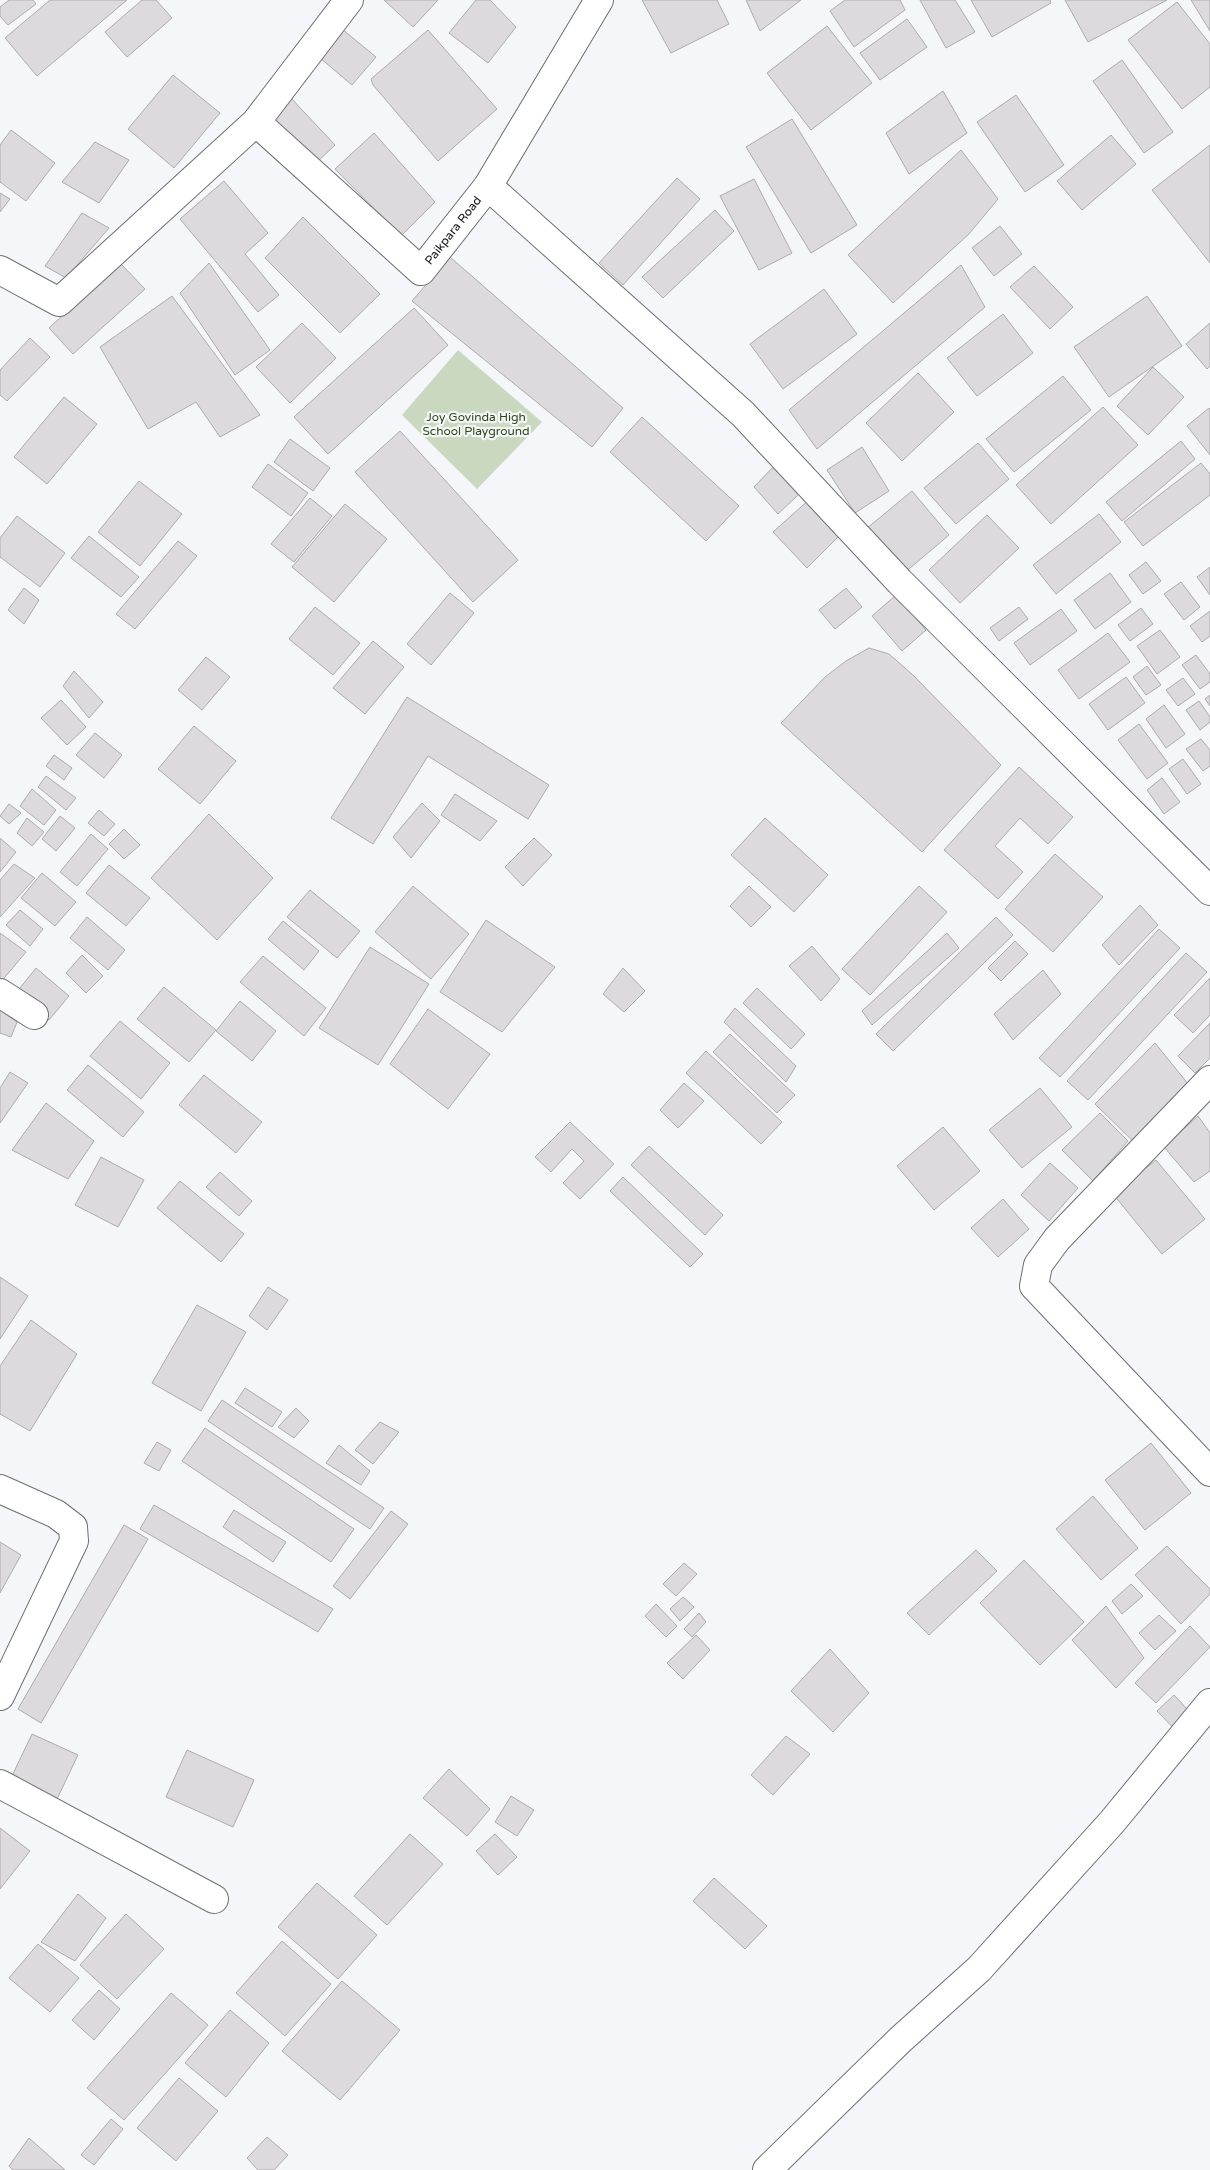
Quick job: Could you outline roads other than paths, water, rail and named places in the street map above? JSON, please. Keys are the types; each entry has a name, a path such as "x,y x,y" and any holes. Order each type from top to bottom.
{"street":[{"path":"0,270 59,302 256,122 350,0"},
{"name":"Paikpara Road","path":"256,122 421,271 488,186 598,0"},
{"path":"488,186 743,414 900,582 1210,891"},
{"path":"0,993 34,1015"},
{"path":"1210,1080 1057,1239 1038,1265 1034,1286 1210,1472"},
{"path":"0,1489 56,1514 73,1527 74,1541 0,1696"},
{"path":"767,2170 900,2040 979,1969 1112,1822 1210,1703"},
{"path":"0,1784 214,1899"}],"park label":[{"name":"Joy Govinda High School Playground","path":"476,424"}]}
